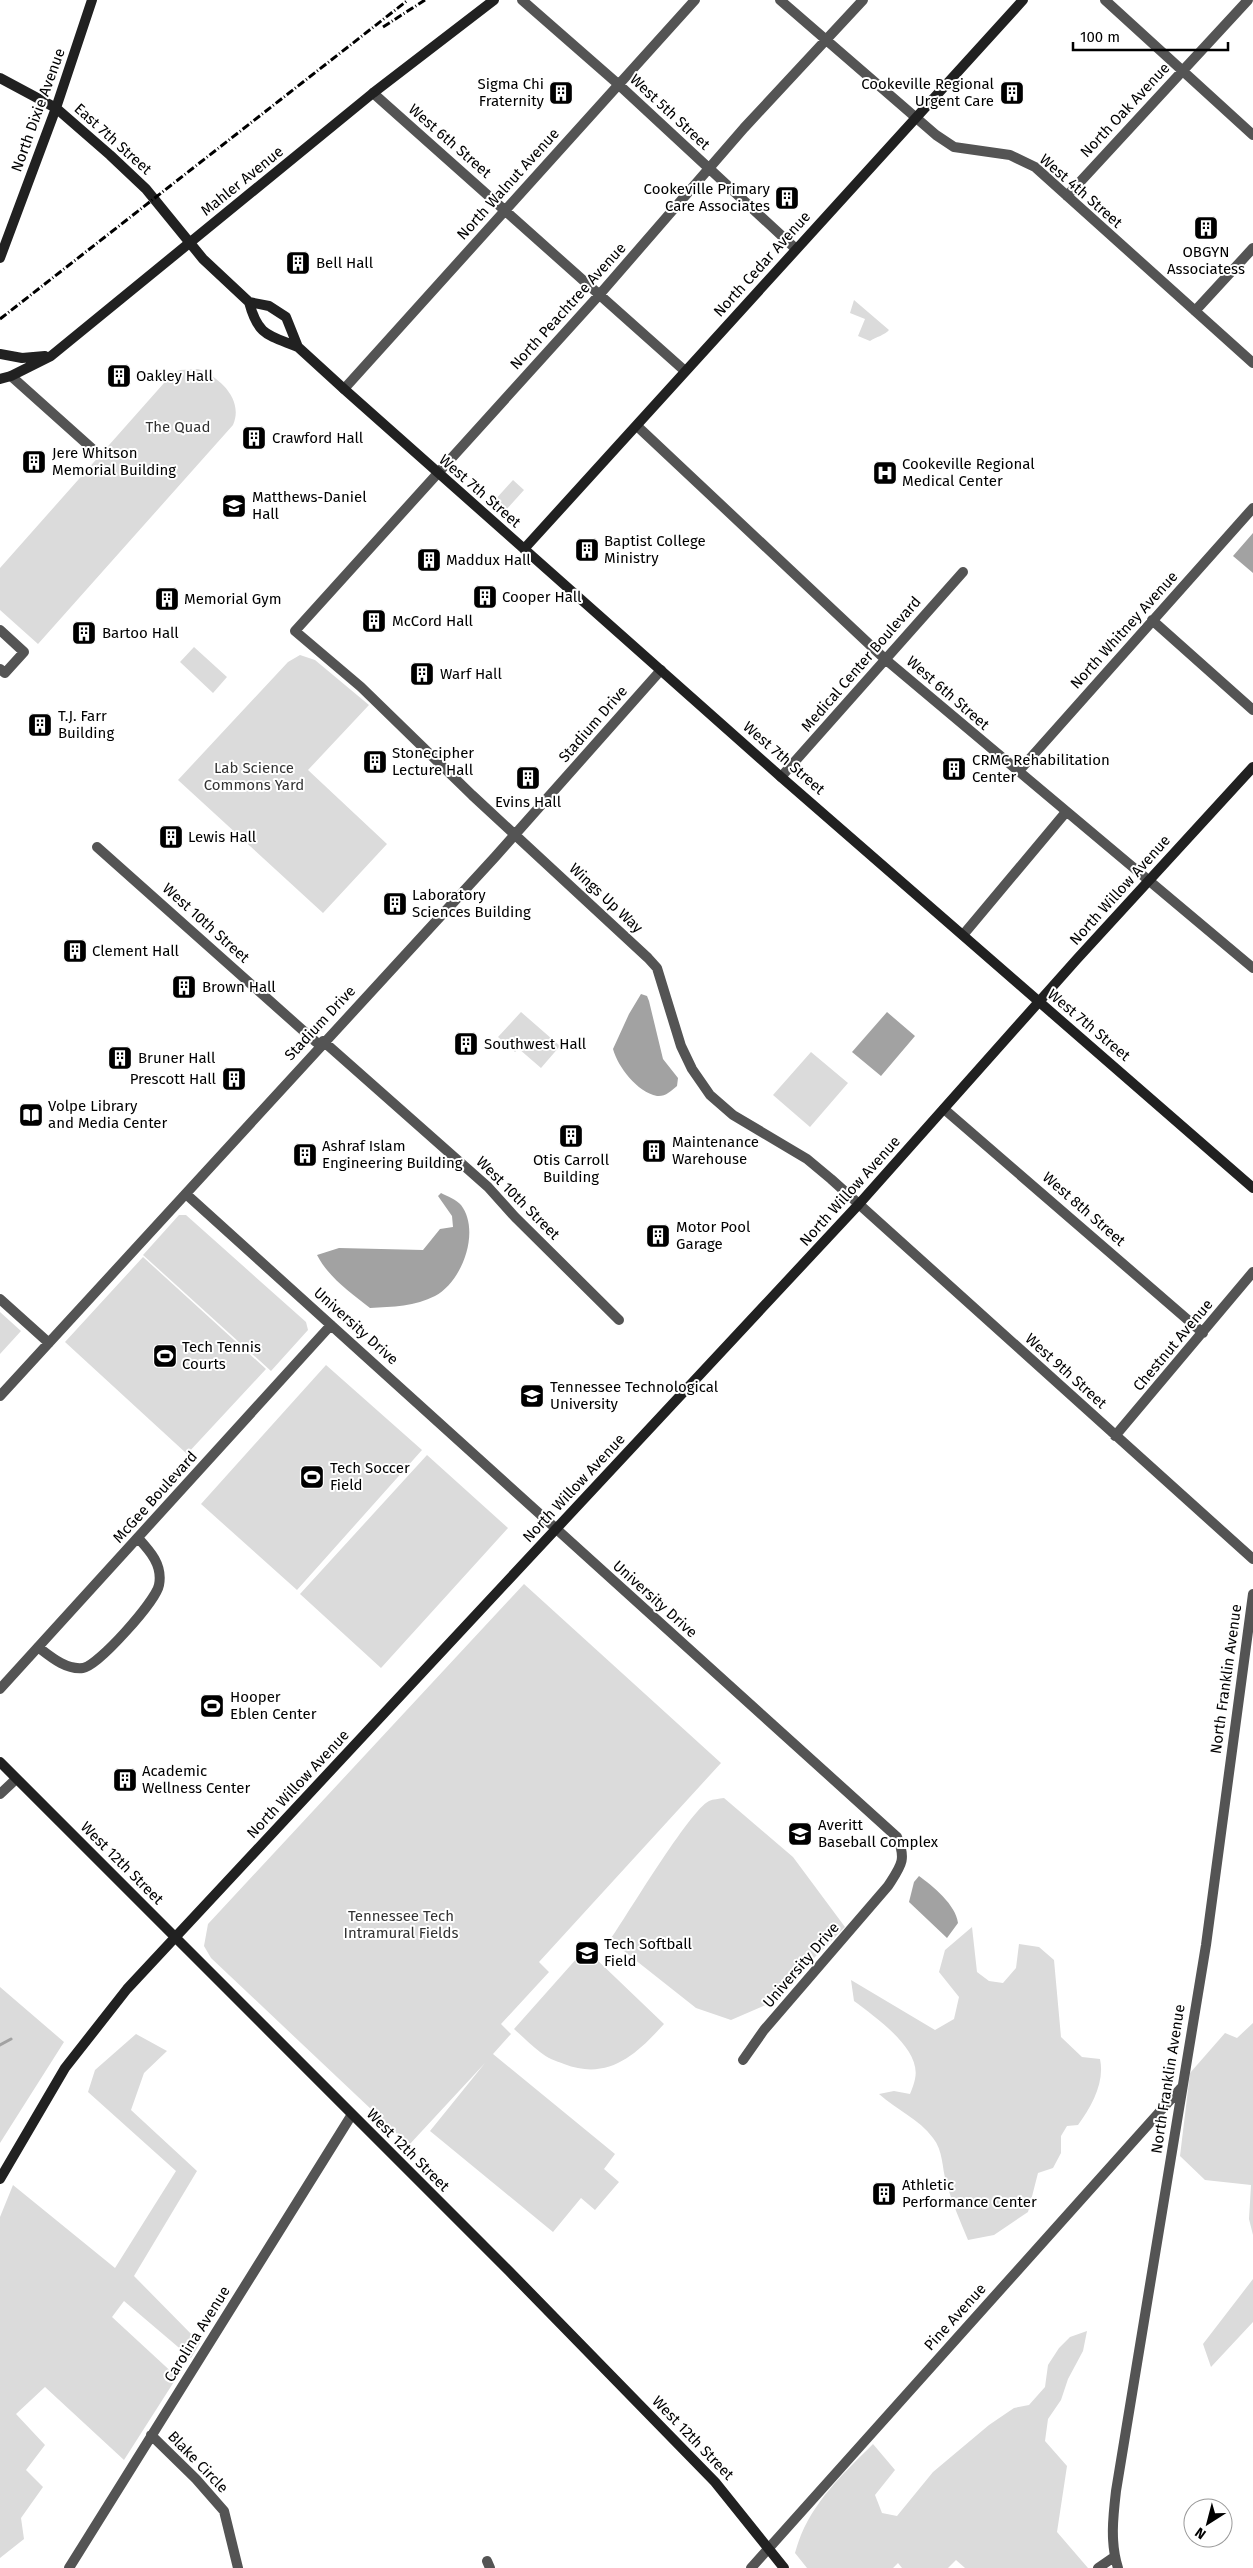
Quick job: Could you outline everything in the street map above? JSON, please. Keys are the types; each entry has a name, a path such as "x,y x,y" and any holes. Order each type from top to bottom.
{"street":[{"name":"North Dixie Avenue","path":"0,258 56,108 92,0"},
{"name":"Mahler Avenue","path":"0,379 11,376 51,356 373,93 494,0"},
{"name":"West 5th Street","path":"522,0 618,84 796,249"},
{"name":"North Walnut Avenue","path":"344,389 695,0"},
{"name":"West 4th Street","path":"780,0 916,118 954,147 1010,154 1035,167 1253,363"},
{"name":"North Peachtree Avenue","path":"294,631 600,294 744,128 863,0"},
{"name":"North Cedar Avenue","path":"524,549 1023,0"},
{"path":"1105,0 1253,136"},
{"name":"North Oak Avenue","path":"1067,196 1248,0"},
{"name":"East 7th Street","path":"0,78 56,108 146,189 190,243"},
{"name":"West 6th Street","path":"373,93 685,371"},
{"name":"West 7th Street","path":"190,243 203,259 249,302 261,331 269,337 298,347 437,473 782,777 1039,1002 1187,1128 1253,1188"},
{"path":"1195,311 1253,248"},
{"name":"West 7th Street","path":"249,302 269,306 286,317 298,347"},
{"path":"3,355 22,358 51,356"},
{"path":"11,376 97,453"},
{"name":"West 6th Street","path":"637,426 885,658 1018,772 1253,968"},
{"name":"North Whitney Avenue","path":"1018,772 1253,508"},
{"name":"Medical Center Boulevard","path":"782,777 885,658 963,572"},
{"path":"1152,620 1253,710"},
{"path":"0,630 24,652 4,673 0,669"},
{"name":"Wings Up Way","path":"294,631 374,699 514,835 657,968 680,1046 692,1069 710,1095 755,1130 807,1159 859,1204"},
{"name":"Stadium Drive","path":"0,1396 186,1194 320,1042 514,835 661,670"},
{"name":"North Willow Avenue","path":"0,2179 65,2068 127,1989 859,1204 1039,1002 1253,767"},
{"path":"963,935 1066,812"},
{"name":"West 10th Street","path":"98,847 320,1042 488,1186 515,1217 618,1320"},
{"name":"West 8th Street","path":"944,1109 1204,1333"},
{"name":"University Drive","path":"186,1194 697,1658 881,1820 897,1837 903,1850 901,1865 888,1886 764,2030 743,2060"},
{"name":"West 9th Street","path":"859,1204 1253,1559"},
{"name":"Chestnut Avenue","path":"1115,1436 1204,1333 1253,1272"},
{"path":"0,1299 49,1343"},
{"name":"McGee Boulevard","path":"0,1690 331,1325"},
{"path":"38,1647 68,1666 84,1668 99,1660 154,1598 160,1585 159,1566 138,1538"},
{"name":"North Franklin Avenue","path":"1118,2568 1114,2558 1112,2522 1116,2492 1206,1945 1253,1594"},
{"name":"West 12th Street","path":"0,1762 176,1937 351,2116 509,2271 708,2475 769,2547 784,2568"},
{"path":"0,1794 16,1779"},
{"name":"Pine Avenue","path":"751,2568 1182,2087"},
{"name":"Carolina Avenue","path":"68,2568 351,2116"},
{"name":"Blake Circle","path":"151,2435 196,2479 224,2511 238,2568"},
{"path":"1098,2568 1114,2558"}],"green space":[{"path":"854,300 889,330 870,341 858,336 865,319 850,313"},
{"name":"The Quad","path":"198,369 222,384 233,398 236,416 233,425 38,644 0,610 0,568 172,374 180,370"},
{"path":"513,480 524,490 505,511 494,501"},
{"path":"194,647 227,677 213,693 180,662"},
{"name":"Lab Science Commons Yard","path":"300,655 315,660 369,705 308,770 387,844 323,913 178,780 288,662"},
{"path":"521,1012 560,1046 541,1068 519,1049 515,1052 498,1037"},
{"path":"811,1052 848,1083 810,1127 773,1095"},
{"path":"179,1215 186,1215 306,1322 308,1330 271,1371 143,1255"},
{"name":"Tech Tennis Courts","path":"143,1257 266,1369 187,1454 65,1342"},
{"path":"0,1312 21,1331 0,1354"},
{"name":"Tech Soccer Field","path":"326,1365 422,1450 297,1590 201,1504"},
{"name":"Tech Soccer Field","path":"427,1455 508,1528 381,1668 300,1594"},
{"name":"Tennessee Tech Intramural Fields","path":"524,1584 721,1763 539,1962 549,1972 501,2024 511,2034 493,2054 615,2154 604,2169 619,2182 595,2210 581,2198 553,2232 430,2131 485,2063 409,2145 211,1958 204,1946 208,1924"},
{"name":"Averitt Baseball Complex","path":"724,1798 793,1857 845,1927 768,2004 731,2020 696,2008 610,1940 658,1865 688,1823 709,1801"},
{"path":"972,1927 977,1972 989,1981 1003,1983 1016,1968 1019,1944 1039,1947 1054,1960 1061,2037 1082,2057 1100,2059 1101,2076 1096,2093 1078,2125 1067,2126 1061,2136 1061,2153 1053,2168 1038,2173 1028,2212 994,2235 968,2240 948,2189 936,2143 921,2125 879,2094 894,2091 910,2094 915,2079 915,2068 911,2056 895,2035 854,2001 851,1980 935,2030 954,2019 959,1997 939,1972 945,1950"},
{"name":"Tech Softball Field","path":"593,1956 664,2024 632,2055 608,2067 594,2069 580,2068 549,2058 514,2029 578,1957"},
{"path":"0,1987 64,2042 0,2143"},
{"path":"1253,2023 1253,2235 1249,2219 1251,2185 1205,2180 1180,2156 1190,2073 1225,2033 1237,2038"},
{"path":"136,2034 167,2051 144,2073 131,2110 197,2171 134,2276 200,2343 191,2358 124,2301 112,2317 177,2377 124,2460 45,2387 16,2414 45,2445 26,2470 43,2487 21,2518 24,2539 0,2558 0,2217 13,2185 115,2268 176,2171 88,2092 95,2070"},
{"path":"1253,2279 1253,2322 1211,2367 1203,2344"},
{"path":"1087,2331 1083,2351 1068,2379 1061,2400 1048,2419 1045,2441 1067,2466 1057,2532 1088,2568 965,2568 956,2560 948,2568 902,2568 898,2563 893,2568 807,2568 795,2553 800,2536 816,2507 826,2494 873,2444 895,2470 875,2495 882,2513 897,2516 933,2472 989,2425 1014,2408 1029,2405 1045,2387 1048,2365 1059,2348 1070,2337"}],"shaded area":[{"path":"1253,533 1253,573 1233,556"},
{"path":"641,994 647,996 649,1001 663,1059 678,1078 677,1086 663,1096 650,1094 642,1090 629,1078 619,1063 613,1049 629,1014"},
{"path":"887,1012 915,1036 881,1076 852,1052"},
{"path":"441,1193 461,1205 467,1216 469,1242 466,1255 453,1280 435,1296 412,1304 370,1308 334,1278 317,1255 339,1248 423,1250 440,1229 453,1227 452,1216 438,1196"},
{"path":"919,1876 943,1896 953,1909 958,1923 947,1938 909,1902 914,1882"}],"waterway":[{"path":"0,2045 11,2039"}],"railway":[{"path":"0,319 408,0"},
{"path":"383,27 425,0"}],"place":[{"name":"Sigma Chi Fraternity","path":"561,93"},
{"name":"Cookeville Regional Urgent Care","path":"1012,93"},
{"name":"Cookeville Primary Care Associates","path":"787,198"},
{"name":"OBGYN Associatess","path":"1206,228"},
{"name":"Bell Hall","path":"298,263"},
{"name":"Oakley Hall","path":"119,376"},
{"name":"Crawford Hall","path":"254,438"},
{"name":"Jere Whitson Memorial Building","path":"34,462"},
{"name":"Cookeville Regional Medical Center","path":"885,473"},
{"name":"Matthews-Daniel Hall","path":"234,506"},
{"name":"Baptist College Ministry","path":"587,550"},
{"name":"Maddux Hall","path":"429,560"},
{"name":"Cooper Hall","path":"485,597"},
{"name":"Memorial Gym","path":"167,599"},
{"name":"McCord Hall","path":"374,621"},
{"name":"Bartoo Hall","path":"84,633"},
{"name":"Warf Hall","path":"422,674"},
{"name":"T.J. Farr Building","path":"40,725"},
{"name":"Stonecipher Lecture Hall","path":"375,762"},
{"name":"CRMC Rehabilitation Center","path":"954,769"},
{"name":"Evins Hall","path":"528,778"},
{"name":"Lewis Hall","path":"171,837"},
{"name":"Laboratory Sciences Building","path":"395,904"},
{"name":"Clement Hall","path":"75,951"},
{"name":"Brown Hall","path":"184,987"},
{"name":"Southwest Hall","path":"466,1044"},
{"name":"Bruner Hall","path":"120,1058"},
{"name":"Prescott Hall","path":"234,1079"},
{"name":"Volpe Library and Media Center","path":"31,1115"},
{"name":"Otis Carroll Building","path":"571,1136"},
{"name":"Maintenance Warehouse","path":"654,1151"},
{"name":"Ashraf Islam Engineering Building","path":"305,1155"},
{"name":"Motor Pool Garage","path":"658,1236"},
{"name":"Tech Tennis Courts","path":"165,1356"},
{"name":"Tennessee Technological University","path":"532,1396"},
{"name":"Tech Soccer Field","path":"312,1477"},
{"name":"Hooper Eblen Center","path":"212,1706"},
{"name":"Academic Wellness Center","path":"125,1780"},
{"name":"Averitt Baseball Complex","path":"800,1834"},
{"name":"Tech Softball Field","path":"587,1953"},
{"name":"Athletic Performance Center","path":"884,2194"}]}
